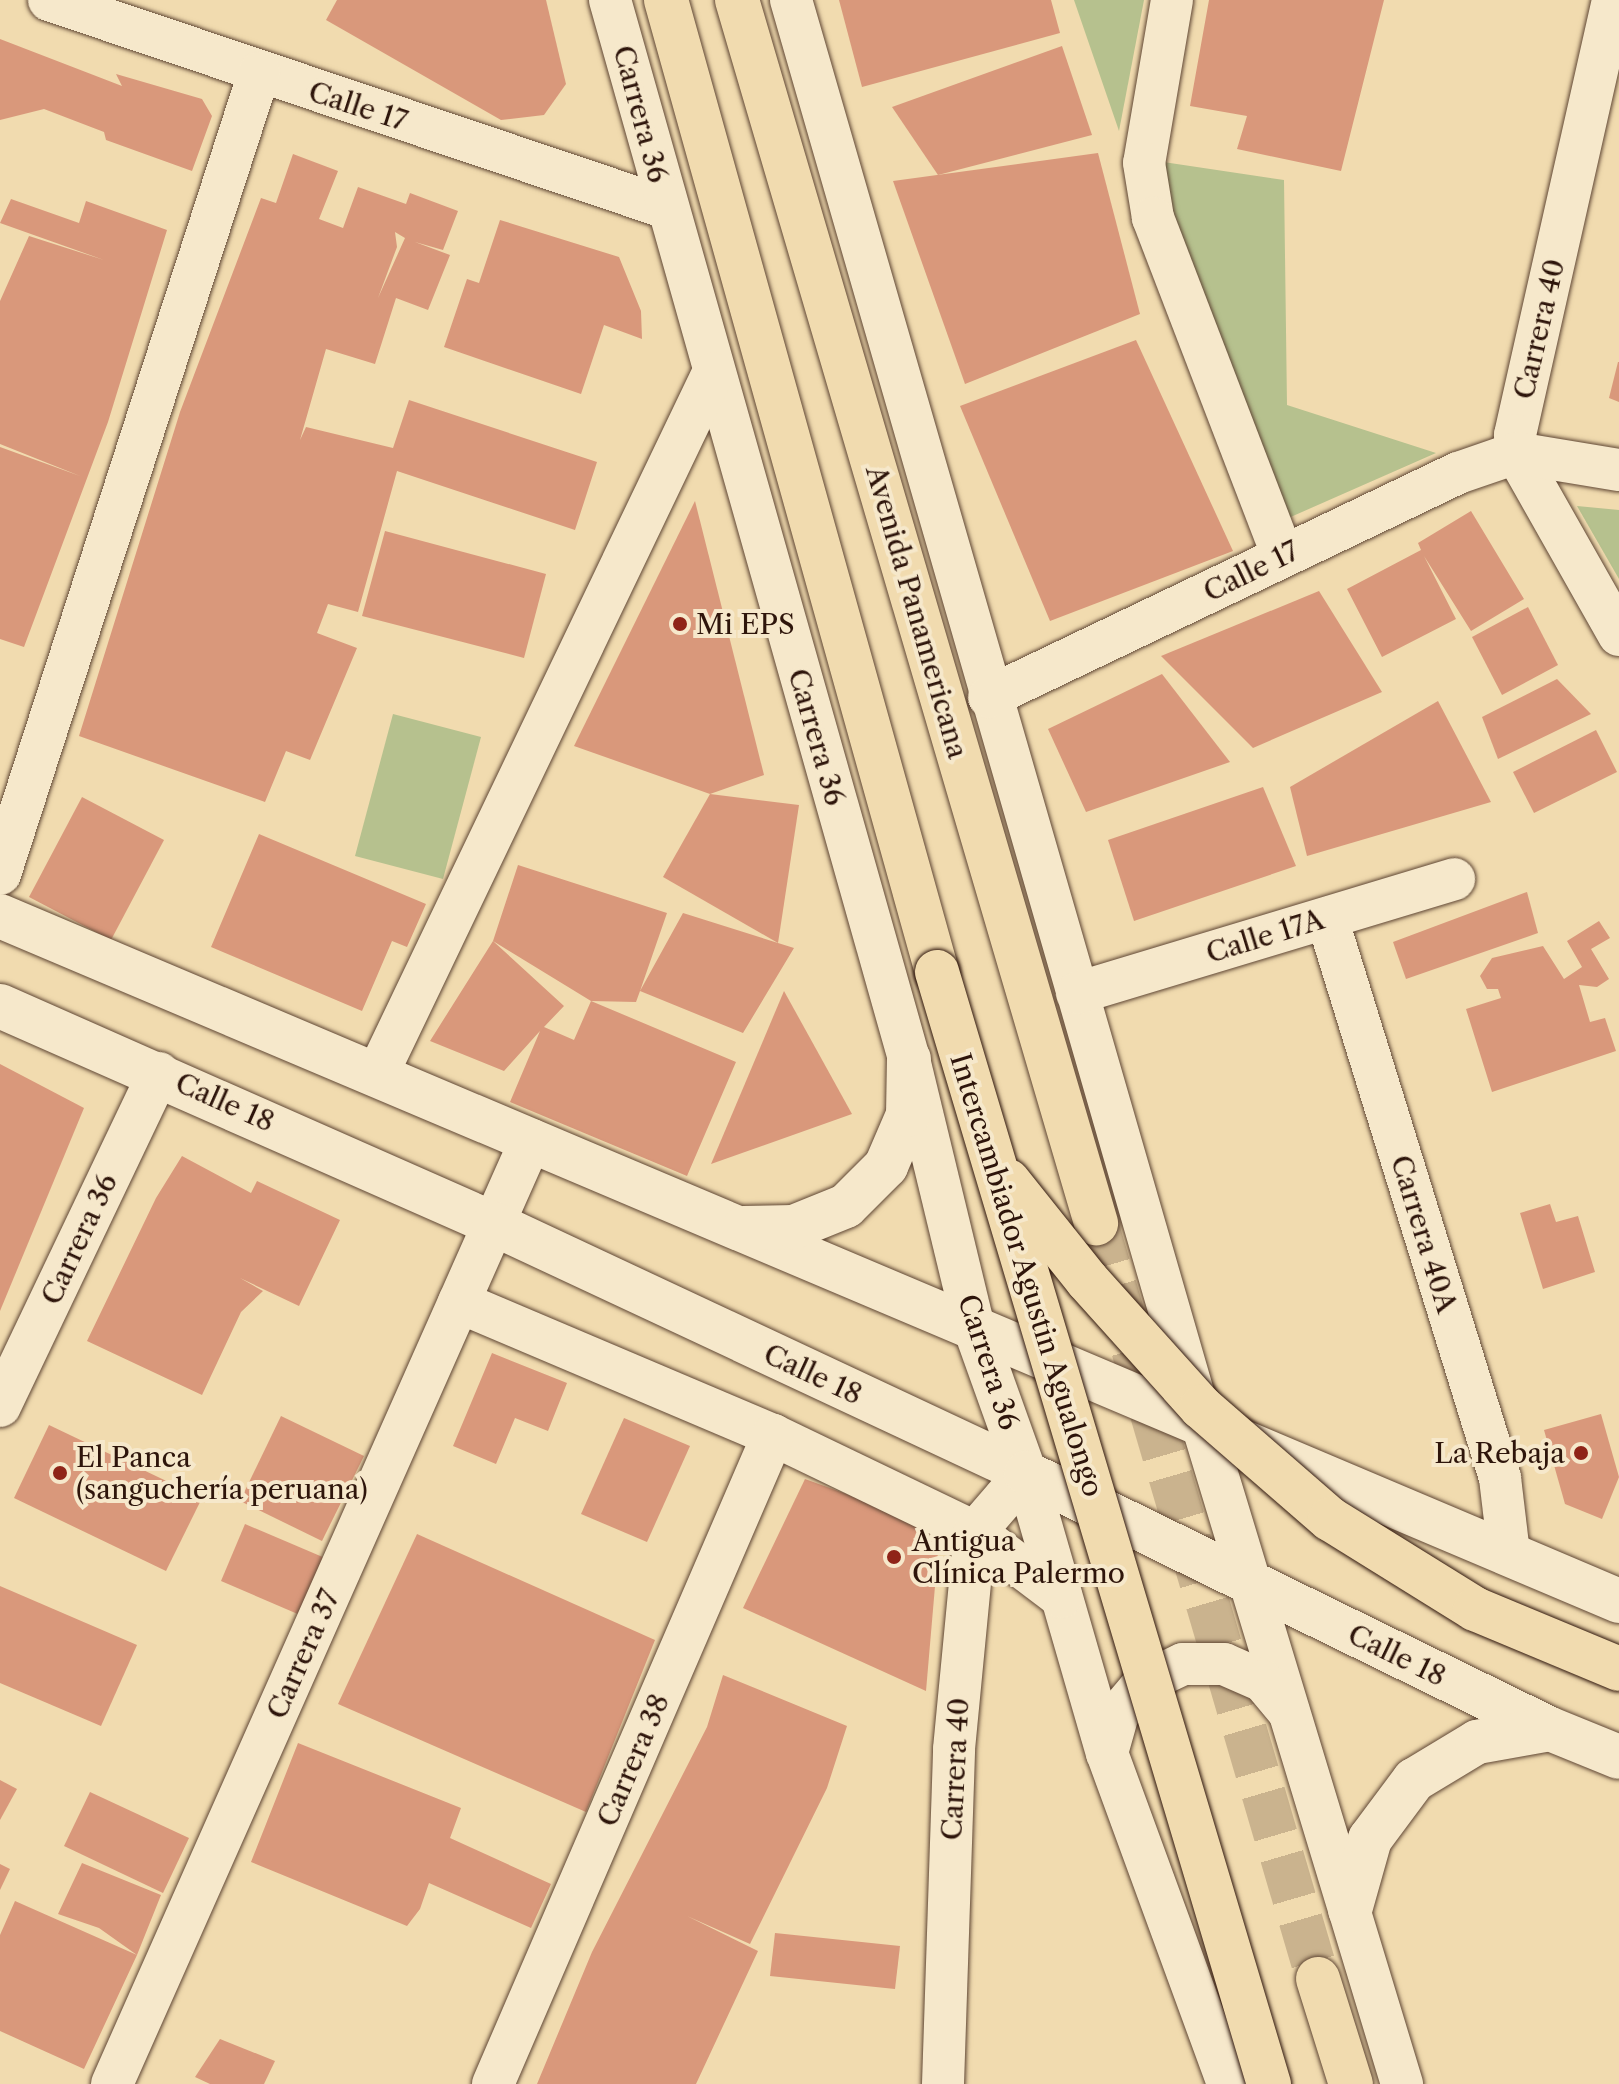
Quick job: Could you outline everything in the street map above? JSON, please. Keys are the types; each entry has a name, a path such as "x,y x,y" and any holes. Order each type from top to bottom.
{"main road":[{"name":"Intercambiador Agustin Agualongo","path":"666,0 937,972 1269,2084"},
{"name":"Avenida Panamericana","path":"737,0 1096,1223"},
{"path":"0,916 1619,1601"},
{"name":"Calle 18","path":"0,1006 159,1073 494,1224 1026,1473 1550,1729 1619,1757"},
{"path":"738,1228 794,1227 846,1206 886,1166 908,1115 909,1059"},
{"path":"994,1164 1087,1280 1201,1407 1330,1519 1475,1609 1619,1669"},
{"path":"1350,1910 1370,1839 1414,1780 1477,1742 1550,1729"},
{"path":"1318,1979 1351,2084"}],"street":[{"name":"Calle 17","path":"49,0 667,208"},
{"name":"Carrera 36","path":"610,0 909,1059 974,1328 1026,1473 1107,1753 1228,2084"},
{"path":"791,0 989,697 1202,1424 1254,1585 1402,2084"},
{"path":"1172,0 1144,163 1153,218 1283,556"},
{"name":"Carrera 40","path":"1516,453 1515,435 1613,0"},
{"path":"0,874 259,73"},
{"path":"377,1075 713,373"},
{"name":"Calle 17","path":"989,697 1458,473 1516,453"},
{"path":"1516,453 1619,470"},
{"path":"1516,453 1619,635"},
{"name":"Calle 17A","path":"1077,993 1454,879"},
{"name":"Carrera 40A","path":"1327,918 1500,1478 1509,1554"},
{"name":"Carrera 36","path":"0,1406 159,1073"},
{"name":"Carrera 37","path":"112,2084 531,1140"},
{"path":"459,1302 773,1435 975,1532 1061,1597"},
{"name":"Carrera 38","path":"493,2084 773,1435"},
{"path":"975,1532 1026,1473"},
{"name":"Carrera 40","path":"943,2084 954,1749 975,1532"},
{"path":"1107,1753 1118,1714 1145,1682 1183,1664 1224,1664 1263,1681 1290,1713"}],"green space":[{"path":"1074,0 1144,0 1119,131"},
{"path":"1150,160 1284,180 1287,405 1436,453 1277,523"},
{"path":"1577,506 1619,510 1619,579"},
{"path":"393,714 481,737 443,879 355,856"}],"building":[{"path":"337,0 546,0 566,84 544,115 501,120 326,20"},
{"path":"839,0 1051,0 1060,33 862,87"},
{"path":"1209,0 1384,0 1341,171 1237,149 1247,116 1190,106"},
{"path":"0,39 122,86 116,74 202,99 212,116 192,171 106,140 104,132 44,109 0,120"},
{"path":"1062,46 1092,135 938,175 892,107"},
{"path":"1098,153 1140,314 965,384 893,181"},
{"path":"293,154 338,171 319,219 343,228 358,187 406,204 410,193 458,211 443,250 415,242 450,255 428,310 396,298 375,364 326,349 300,440 306,427 393,448 409,400 597,462 575,530 397,471 358,612 328,604 317,633 357,648 310,760 286,751 265,802 79,736 180,412 261,198 276,203","holes":["395,232 405,238 378,298 397,247"]},
{"path":"11,199 79,223 86,201 167,230 108,422 24,647 0,639 0,447 80,476 0,444 0,301 29,236 104,260 0,223"},
{"path":"500,220 619,257 641,311 642,339 604,325 581,394 444,347 467,279 479,283"},
{"path":"1136,340 1233,551 1050,621 960,406"},
{"path":"1619,362 1619,402 1609,398"},
{"name":"Mi EPS","path":"695,501 764,775 710,794 574,746"},
{"path":"1471,511 1524,599 1471,631 1424,556 1456,619 1382,657 1347,589 1421,550 1418,543"},
{"path":"385,531 546,574 524,658 362,616"},
{"path":"1319,591 1382,692 1253,748 1161,656"},
{"path":"1528,607 1558,665 1502,695 1472,637"},
{"path":"1162,674 1230,762 1086,812 1048,729"},
{"path":"1557,679 1591,714 1498,759 1482,717"},
{"path":"1438,701 1491,802 1307,856 1290,787"},
{"path":"1596,730 1617,772 1534,813 1513,772"},
{"path":"1263,787 1296,866 1134,921 1108,840"},
{"path":"710,794 799,805 778,943 663,877"},
{"path":"82,797 164,840 111,940 29,897"},
{"path":"259,834 426,904 407,947 392,941 362,1011 211,947"},
{"path":"518,865 667,913 636,1002 591,1001 493,941"},
{"path":"1527,892 1538,933 1406,979 1393,942"},
{"path":"683,913 794,948 743,1033 640,991"},
{"path":"1599,921 1610,938 1591,949 1609,979 1597,987 1579,985 1590,1022 1605,1018 1616,1051 1492,1092 1466,1009 1501,998 1498,989 1487,989 1480,976 1492,958 1543,946 1564,979 1582,967 1567,941"},
{"path":"493,941 564,1006 544,1027 574,1040 591,1001 736,1062 687,1176 510,1102 540,1031 504,1071 430,1041"},
{"path":"784,991 852,1114 711,1164"},
{"path":"0,1064 84,1108 0,1311"},
{"path":"182,1156 251,1193 257,1181 340,1220 299,1306 240,1278 263,1291 241,1312 202,1395 87,1341 156,1198"},
{"path":"1550,1204 1556,1222 1578,1216 1595,1272 1543,1289 1520,1213"},
{"path":"492,1353 567,1383 548,1431 515,1418 496,1464 453,1446"},
{"name":"La Rebaja","path":"1601,1414 1619,1477 1602,1519 1565,1504 1544,1430"},
{"path":"281,1416 364,1456 322,1541 240,1501"},
{"path":"624,1418 690,1446 647,1542 581,1514"},
{"path":"49,1425 202,1498 166,1571 14,1498"},
{"path":"805,1479 940,1528 926,1691 743,1608"},
{"path":"245,1524 325,1558 300,1615 221,1581"},
{"path":"417,1534 655,1640 586,1812 338,1704"},
{"path":"0,1586 137,1645 101,1726 0,1683"},
{"path":"723,1675 847,1726 827,1788 750,1944 687,1916 758,1951 696,2084 537,2084 592,1952 707,1727"},
{"path":"298,1743 461,1808 450,1838 551,1884 531,1928 429,1883 420,1909 407,1926 251,1862"},
{"path":"0,1780 17,1789 0,1820"},
{"path":"90,1792 189,1838 163,1893 64,1846"},
{"path":"82,1863 161,1895 137,1955 99,1928 58,1914"},
{"path":"0,1864 10,1869 0,1890"},
{"path":"15,1901 137,1955 84,2069 0,2031 0,1935"},
{"path":"775,1933 900,1946 895,1989 770,1976"},
{"path":"220,2039 275,2061 264,2084 210,2084 195,2077"}],"tunnel":[{"path":"1096,1223 1318,1979"}],"place":[{"name":"Mi EPS","path":"680,624"},
{"name":"La Rebaja","path":"1581,1453"},
{"name":"El Panca (sanguchería peruana)","path":"60,1473"},
{"name":"Antigua Clínica Palermo","path":"894,1557"}]}
